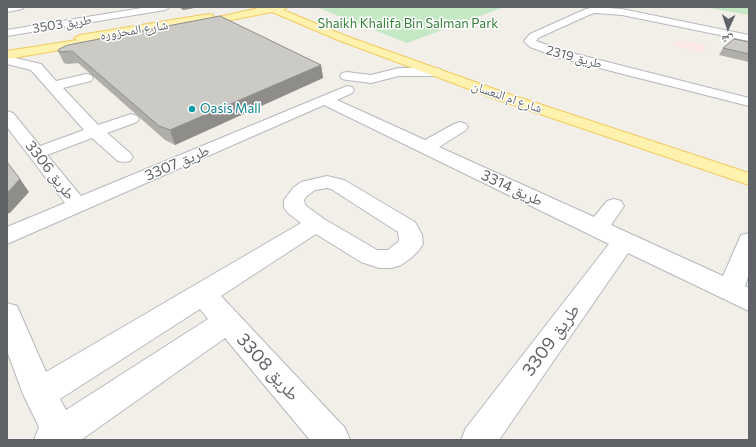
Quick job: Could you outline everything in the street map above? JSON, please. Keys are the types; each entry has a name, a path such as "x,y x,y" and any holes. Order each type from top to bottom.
{"main road":[{"path":"212,16 235,7"},
{"name":"شارع المحزوره","path":"66,40 174,24 260,7"},
{"name":"شارع المحزوره","path":"7,55 200,23 270,8 283,7"},
{"name":"شارع ام النعسان","path":"294,7 361,34 749,167"},
{"name":"شارع ام النعسان","path":"270,8 434,72 498,95 749,179"},
{"path":"200,23 264,18 303,22"}],"street":[{"path":"7,9 19,7"},
{"name":"طريق 3503","path":"7,33 165,7"},
{"name":"طريق 2319","path":"749,38 622,12 589,10 534,36 530,41 534,46 564,55 749,102"},
{"path":"7,45 66,40"},
{"path":"7,60 36,67 95,132 124,157"},
{"path":"335,90 399,72 434,72"},
{"path":"53,86 86,78"},
{"name":"طريق 3307","path":"7,236 280,120 335,90"},
{"name":"طريق 3314","path":"335,90 426,147 740,295"},
{"path":"262,109 280,120"},
{"name":"طريق 3306","path":"7,116 78,206"},
{"path":"36,153 131,119"},
{"path":"426,147 460,126"},
{"path":"327,182 337,184 407,227 411,234 411,244 403,252 392,258 379,259 369,256 316,224 295,208 294,200 300,192 308,186 327,182"},
{"path":"598,228 614,206"},
{"path":"39,394 316,224"},
{"name":"طريق 3309","path":"478,440 624,241"},
{"path":"740,295 749,241"},
{"name":"طريق 3308","path":"203,294 333,440"},
{"path":"7,314 56,437 227,321"}],"shaded area":[{"path":"679,40 707,45 702,53 672,46"}],"green space":[{"name":"Shaikh Khalifa Bin Salman Park","path":"316,7 504,7 407,43"},
{"path":"704,7 749,7 749,15"}],"building":[{"name":"Oasis Mall","path":"220,16 321,65 170,130 159,126 72,51 58,51 59,49 68,45"},
{"path":"734,39 749,42 749,54 723,48"},
{"path":"7,162 20,179 7,193"}],"place":[{"name":"Oasis Mall","path":"192,109"}]}
